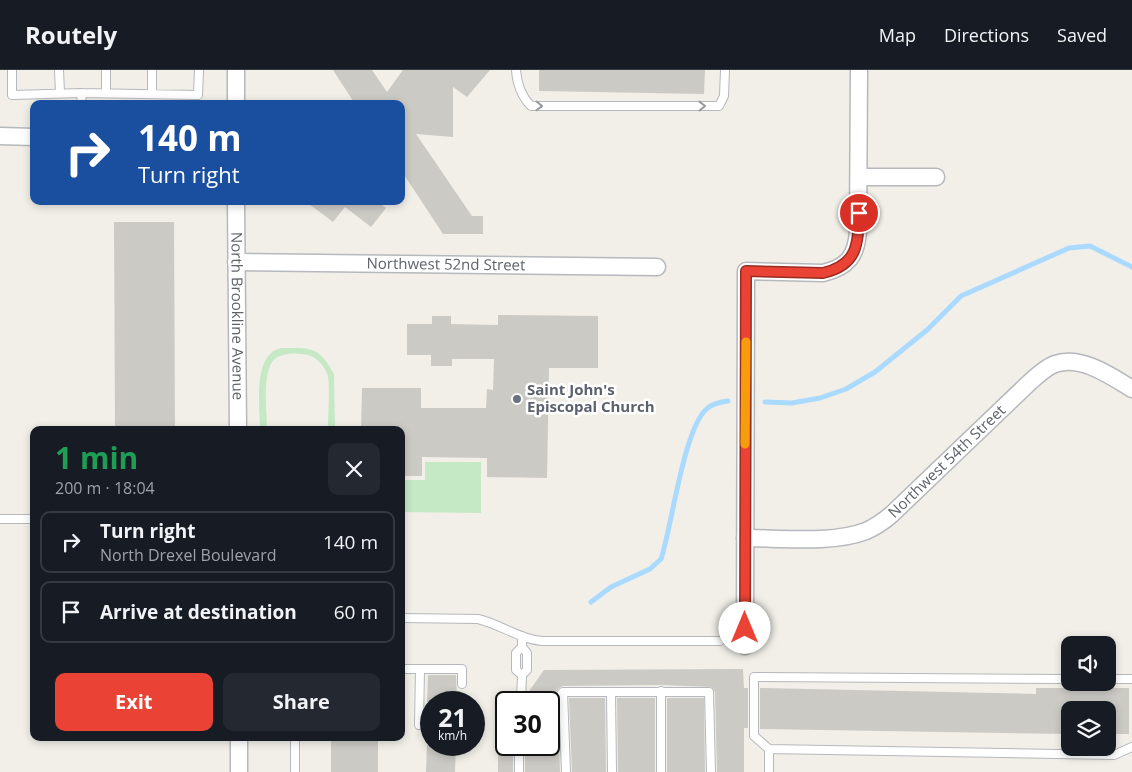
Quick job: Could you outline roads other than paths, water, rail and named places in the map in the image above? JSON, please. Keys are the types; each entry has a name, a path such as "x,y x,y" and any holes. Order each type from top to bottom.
{"street":[{"path":"236,70 236,100"},
{"path":"745,646 746,271 823,273 836,270 846,264 853,255 857,243 859,70"},
{"path":"0,136 30,136"},
{"path":"859,177 936,177"},
{"name":"North Brookline Avenue","path":"236,205 238,426"},
{"name":"Northwest 52nd Street","path":"236,262 657,267"},
{"name":"Northwest 54th Street","path":"745,538 829,539 865,532 878,525 892,514 1030,382 1044,370 1055,364 1080,363 1094,368 1132,389"},
{"path":"239,741 239,772"}],"lane":[{"path":"12,70 12,95 82,92 198,94 199,70"},
{"path":"59,70 60,93"},
{"path":"106,70 106,93"},
{"path":"152,70 152,94"},
{"path":"516,70 522,98 531,106 606,107 719,106 724,96 725,70"},
{"path":"82,92 82,100"},
{"path":"176,94 176,100"},
{"path":"0,520 30,519"},
{"path":"405,618 478,619 488,621 522,636 542,641 720,641"},
{"path":"521,691 522,675 516,670 516,654 522,647 522,636"},
{"path":"405,669 462,669 462,684"},
{"path":"419,725 420,669"},
{"path":"1061,679 754,677 754,736 769,749 1114,755 1132,747"},
{"path":"1116,679 1132,679"},
{"path":"661,691 661,772"},
{"path":"560,695 563,692 709,692 711,772"},
{"path":"563,692 566,772"},
{"path":"611,692 612,772"},
{"path":"295,741 295,772"},
{"path":"769,749 769,772"},
{"path":"519,756 519,772"}],"waterway":[{"path":"765,402 792,403 820,398 846,389 875,372 927,330 961,296 1069,248 1090,246 1132,267"},
{"path":"591,602 611,587 650,569 661,559 692,433 700,417 709,407 728,401"}],"place":[{"name":"Saint John's Episcopal Church","path":"517,399"}]}
